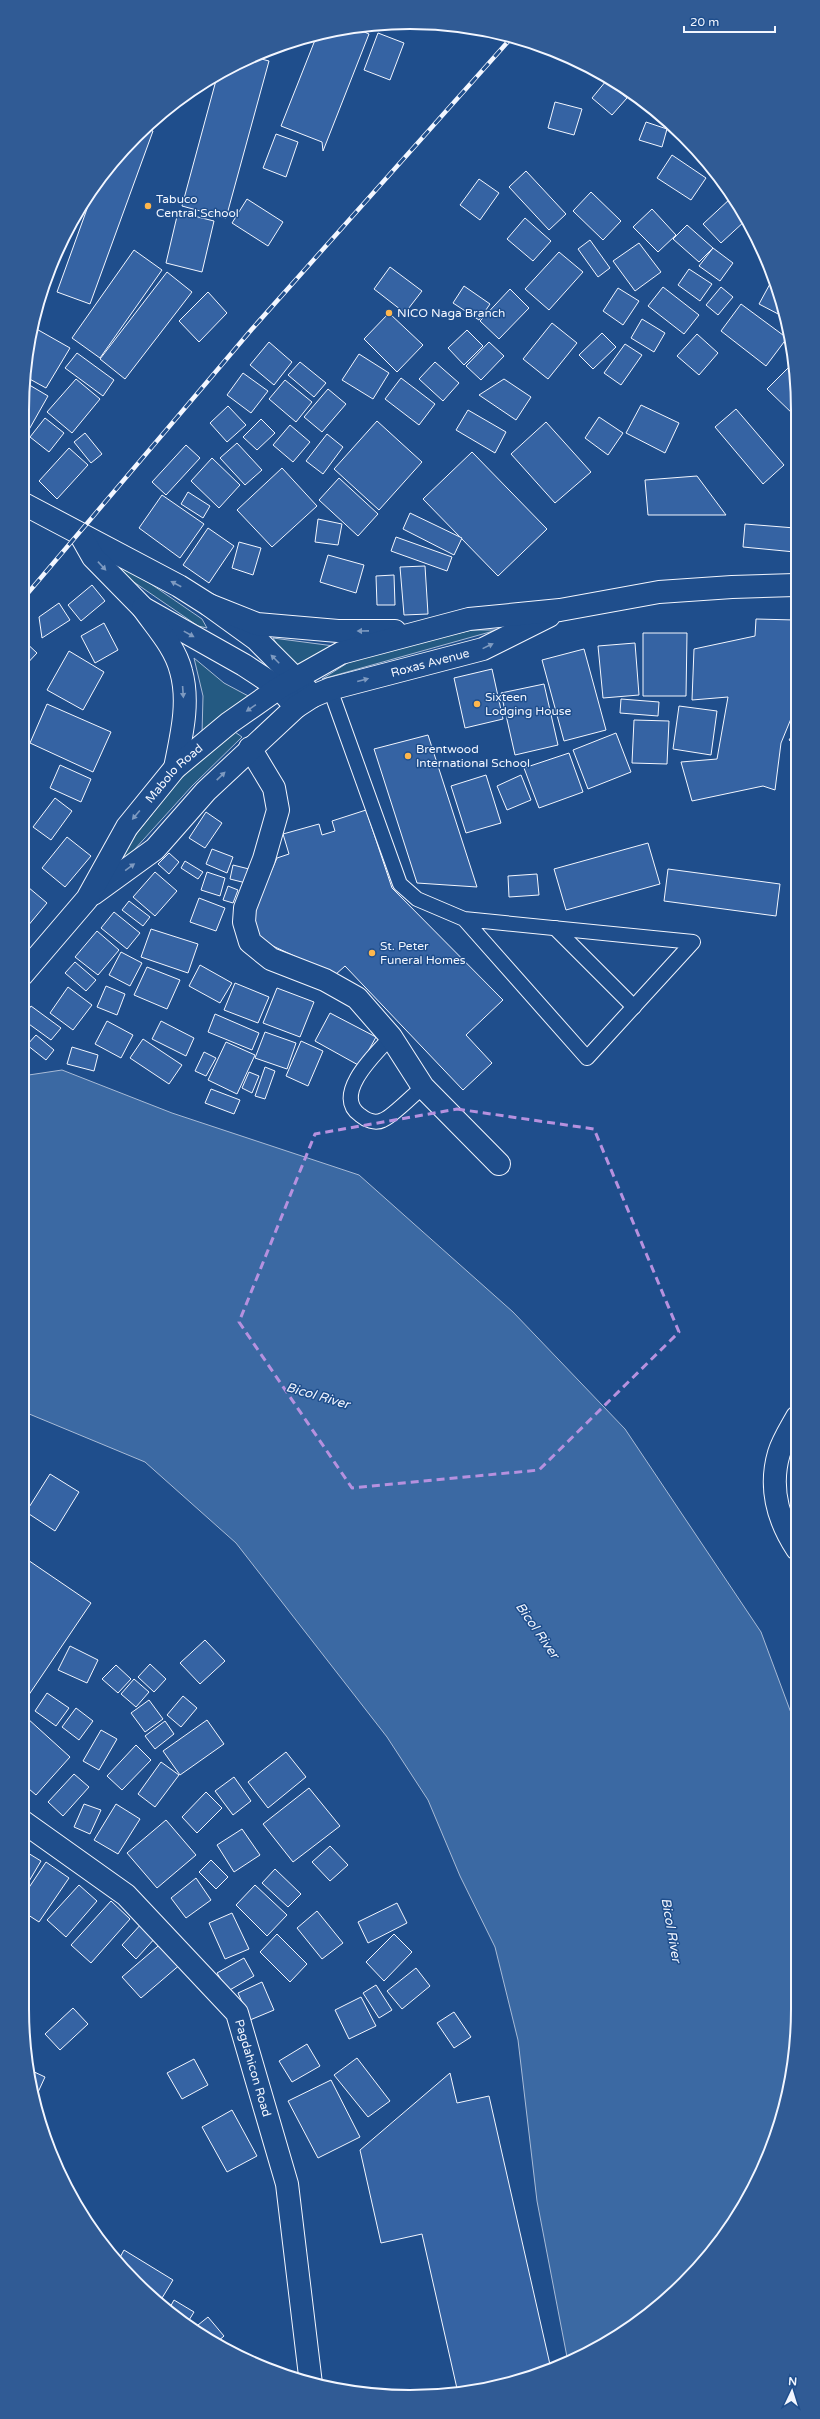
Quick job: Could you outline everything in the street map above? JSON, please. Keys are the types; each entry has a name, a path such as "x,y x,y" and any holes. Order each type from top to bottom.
{"main road":[{"path":"29,507 179,586 209,605 256,639 287,683"},
{"path":"80,534 93,557 143,608 171,646 182,671 185,715 175,768"},
{"name":"Roxas Avenue","path":"287,683 341,653 469,620 560,610 660,592 732,586 791,585"},
{"path":"209,605 257,624 288,628 338,632 430,630"},
{"path":"143,608 222,652 313,697"},
{"name":"Roxas Avenue","path":"313,697 483,649 560,610"},
{"name":"Mabolo Road","path":"29,967 87,899 126,827 175,768 229,723 287,683"},
{"name":"Mabolo Road","path":"87,899 156,849 206,791 250,748 313,697"},
{"path":"250,748 274,788 278,810 264,859 245,908 244,922 250,942 271,959 325,980 357,998 391,1036 423,1086 499,1164"},
{"path":"791,1429 779,1452 774,1482 778,1513 791,1538"},
{"name":"Pagdahicon Road","path":"29,1826 126,1895 237,2013 287,2184 310,2377"}],"lane":[{"path":"313,697 400,884 417,899 464,919 693,942 587,1058 464,919"},
{"path":"555,928 634,1007"},
{"path":"391,1036 355,1078 351,1092 352,1105 358,1115 371,1122 383,1120 423,1086"}],"highlighted area":[{"path":"457,1109 594,1129 679,1332 539,1470 352,1488 239,1322 315,1134"}],"shaded area":[{"path":"113,558 202,619 207,628 198,626 106,563"},
{"path":"472,630 497,630 322,679 349,662 390,649"},
{"path":"273,638 334,646 292,668"},
{"path":"194,658 224,683 252,698 202,734 203,696"},
{"path":"235,732 242,737 192,786 134,850 102,878 181,777"}],"water":[{"name":"Bicol River","path":"62,1070 172,1113 359,1175 513,1312 625,1429 761,1632 791,1713 791,2009 788,2059 778,2108 771,2131 752,2178 727,2221 696,2260 661,2295 622,2326 579,2351 567,2356 537,2201 518,2040 495,1947 460,1876 428,1800 387,1737 236,1543 145,1462 29,1414 29,1075"}],"building":[{"path":"360,32 369,34 323,151 322,142 281,126 315,41"},
{"path":"378,33 404,43 390,80 364,70"},
{"path":"262,59 269,61 226,218 182,206 215,83 241,68"},
{"path":"605,83 627,98 612,115 592,98"},
{"path":"555,102 582,109 574,135 548,128"},
{"path":"646,122 667,130 662,147 639,140"},
{"path":"153,131 90,304 57,292 88,206 124,159"},
{"path":"276,134 298,142 286,177 263,168"},
{"path":"672,155 706,178 691,200 657,178"},
{"path":"526,171 566,214 549,230 509,187"},
{"path":"479,179 499,193 480,220 460,205"},
{"path":"591,192 621,221 603,240 573,211"},
{"path":"247,199 283,222 268,246 232,223"},
{"path":"728,200 742,224 721,243 703,224"},
{"path":"652,209 676,235 658,252 633,227"},
{"path":"178,212 214,221 202,272 166,263"},
{"path":"525,218 551,241 533,261 507,239"},
{"path":"687,225 713,248 699,262 673,239"},
{"path":"590,240 610,268 598,277 578,249"},
{"path":"639,243 661,272 635,291 613,261"},
{"path":"713,248 733,263 720,281 699,266"},
{"path":"134,250 162,270 100,358 72,338"},
{"path":"559,252 583,272 549,310 525,289"},
{"path":"390,267 422,291 405,313 374,289"},
{"path":"689,269 712,284 700,301 678,285"},
{"path":"167,272 192,292 125,379 100,359"},
{"path":"770,284 779,314 759,304"},
{"path":"464,286 490,304 479,320 453,303"},
{"path":"663,287 699,315 684,334 648,306"},
{"path":"721,287 733,297 718,315 706,305"},
{"path":"618,288 639,301 623,325 603,311"},
{"path":"510,289 529,308 499,339 480,321"},
{"path":"208,292 227,313 199,342 179,321"},
{"path":"741,304 784,336 785,341 766,366 721,331"},
{"path":"389,313 423,345 397,372 364,339"},
{"path":"642,319 665,333 654,352 631,338"},
{"path":"552,323 577,343 548,379 523,359"},
{"path":"38,330 70,348 46,388 30,379"},
{"path":"467,330 483,346 464,365 448,348"},
{"path":"602,333 616,347 593,369 579,355"},
{"path":"697,334 718,353 699,375 677,356"},
{"path":"269,342 292,362 274,385 250,365"},
{"path":"489,342 504,356 481,380 466,366"},
{"path":"625,344 642,355 621,385 604,373"},
{"path":"77,353 114,380 103,396 65,368"},
{"path":"359,354 389,373 373,399 342,380"},
{"path":"300,362 326,383 314,397 288,375"},
{"path":"435,362 459,383 443,401 419,379"},
{"path":"789,367 791,412 767,389"},
{"path":"243,373 268,391 251,413 227,395"},
{"path":"401,378 435,404 419,425 385,399"},
{"path":"76,379 100,399 72,433 47,412"},
{"path":"504,379 531,397 516,420 479,395"},
{"path":"285,380 312,402 296,422 269,399"},
{"path":"30,385 48,396 29,430"},
{"path":"328,389 346,404 322,432 304,417"},
{"path":"641,405 679,423 665,453 626,433"},
{"path":"228,406 246,425 227,442 210,423"},
{"path":"736,409 784,465 763,484 715,427"},
{"path":"468,410 506,432 495,453 456,430"},
{"path":"599,417 623,433 608,455 585,438"},
{"path":"45,418 64,433 49,452 30,437"},
{"path":"261,419 275,433 257,450 243,437"},
{"path":"377,421 422,462 379,510 334,469"},
{"path":"546,422 591,472 555,503 511,454"},
{"path":"290,425 310,442 293,462 273,445"},
{"path":"85,433 102,454 91,463 74,442"},
{"path":"327,434 343,447 323,474 306,461"},
{"path":"237,443 262,470 245,485 220,458"},
{"path":"186,445 200,458 166,495 152,482"},
{"path":"69,448 88,465 57,499 39,481"},
{"path":"472,452 547,529 498,576 423,499"},
{"path":"212,458 240,485 219,508 191,481"},
{"path":"282,468 317,506 272,547 237,510"},
{"path":"697,476 726,515 648,515 645,480"},
{"path":"339,478 378,514 358,536 319,500"},
{"path":"188,492 210,506 203,518 181,504"},
{"path":"162,495 204,524 180,558 139,528"},
{"path":"410,513 462,538 454,555 403,529"},
{"path":"318,519 342,524 338,545 315,542"},
{"path":"745,524 791,528 791,552 743,547"},
{"path":"208,528 234,546 209,583 183,565"},
{"path":"396,537 452,557 447,571 391,551"},
{"path":"239,542 261,548 253,575 232,568"},
{"path":"328,555 364,565 356,593 320,582"},
{"path":"425,566 428,614 404,615 400,567"},
{"path":"394,575 395,605 377,605 376,576"},
{"path":"92,585 105,601 81,621 68,605"},
{"path":"59,603 70,620 42,638 39,617"},
{"path":"756,619 791,620 791,719 781,743 775,790 763,786 692,801 681,762 717,759 728,697 692,700 694,649 755,636"},
{"path":"104,623 118,650 95,663 81,636"},
{"path":"643,633 687,633 686,696 643,696"},
{"path":"635,643 639,695 603,698 598,646"},
{"path":"29,646 37,653 29,662"},
{"path":"584,649 606,730 564,741 542,660"},
{"path":"69,651 104,672 83,710 47,690"},
{"path":"492,669 503,719 465,728 454,678"},
{"path":"544,684 558,745 515,755 501,693"},
{"path":"621,699 659,702 658,716 620,713"},
{"path":"47,704 111,732 93,772 30,743"},
{"path":"679,706 717,711 711,755 673,749"},
{"path":"634,720 669,721 667,764 632,763"},
{"path":"616,733 631,772 588,789 573,750"},
{"path":"428,735 477,887 417,883 374,749"},
{"path":"569,753 583,792 539,808 524,768"},
{"path":"60,765 91,779 81,802 50,788"},
{"path":"486,775 501,823 466,833 451,786"},
{"path":"521,775 531,800 507,810 497,786"},
{"path":"55,798 72,811 51,840 33,827"},
{"name":"St. Peter Funeral Homes","path":"366,810 392,888 503,1000 466,1035 492,1063 463,1090 345,966 335,975 260,940 250,919 277,858 289,854 283,834 319,824 322,835 335,831 332,821"},
{"path":"206,812 222,823 205,848 189,838"},
{"path":"67,837 91,856 65,887 42,868"},
{"path":"648,843 660,884 566,910 554,869"},
{"path":"212,849 233,857 227,873 206,864"},
{"path":"169,853 179,862 169,874 158,864"},
{"path":"185,861 203,872 198,879 181,868"},
{"path":"233,865 249,869 246,883 230,879"},
{"path":"668,869 780,884 776,916 664,901"},
{"path":"155,872 177,891 155,916 133,897"},
{"path":"207,872 225,878 220,896 201,890"},
{"path":"537,874 539,895 509,897 508,876"},
{"path":"228,886 238,890 233,903 223,900"},
{"path":"29,888 47,903 29,925"},
{"path":"199,898 225,908 216,931 190,922"},
{"path":"129,901 150,917 143,926 122,910"},
{"path":"114,912 140,933 127,949 101,928"},
{"path":"151,929 198,944 188,973 141,957"},
{"path":"97,931 119,950 98,975 75,957"},
{"path":"121,952 142,963 130,986 109,975"},
{"path":"75,962 96,980 86,991 65,973"},
{"path":"200,965 232,983 220,1003 189,986"},
{"path":"147,967 180,980 167,1009 134,995"},
{"path":"235,983 269,997 258,1023 224,1010"},
{"path":"106,986 125,994 117,1015 97,1007"},
{"path":"68,987 92,1005 73,1030 50,1013"},
{"path":"277,988 314,1002 300,1037 263,1023"},
{"path":"31,1006 61,1028 51,1040 29,1024 29,1009"},
{"path":"330,1013 376,1037 360,1066 315,1041"},
{"path":"215,1014 259,1033 252,1050 208,1032"},
{"path":"107,1021 133,1035 121,1058 95,1044"},
{"path":"161,1021 194,1038 186,1056 152,1039"},
{"path":"265,1032 296,1043 287,1069 255,1058"},
{"path":"36,1035 54,1050 46,1060 29,1047 29,1043"},
{"path":"143,1039 182,1065 169,1084 130,1058"},
{"path":"301,1041 323,1051 308,1086 286,1076"},
{"path":"226,1042 255,1055 237,1094 208,1080"},
{"path":"72,1047 98,1055 94,1071 67,1064"},
{"path":"204,1052 216,1058 206,1076 195,1071"},
{"path":"265,1067 275,1071 265,1099 255,1096"},
{"path":"249,1072 259,1076 252,1093 242,1088"},
{"path":"211,1089 240,1100 234,1114 205,1103"},
{"path":"50,1474 79,1492 55,1531 29,1514 29,1507"},
{"path":"29,1561 91,1603 29,1695"},
{"path":"205,1640 225,1661 200,1684 180,1663"},
{"path":"70,1646 98,1660 87,1683 58,1670"},
{"path":"150,1664 166,1679 154,1692 138,1677"},
{"path":"116,1665 131,1679 118,1693 102,1679"},
{"path":"134,1679 149,1692 136,1707 121,1694"},
{"path":"47,1693 69,1708 56,1726 35,1711"},
{"path":"183,1696 197,1708 181,1727 167,1715"},
{"path":"149,1700 163,1719 145,1732 131,1713"},
{"path":"76,1708 93,1721 79,1740 62,1727"},
{"path":"29,1720 70,1757 36,1795 29,1789"},
{"path":"207,1720 224,1744 180,1775 163,1751"},
{"path":"165,1721 174,1734 155,1749 145,1736"},
{"path":"101,1730 117,1739 99,1770 83,1761"},
{"path":"136,1745 151,1760 122,1790 107,1776"},
{"path":"286,1752 306,1777 268,1808 248,1782"},
{"path":"161,1762 179,1775 155,1807 138,1794"},
{"path":"74,1774 89,1787 63,1816 48,1802"},
{"path":"234,1777 251,1801 233,1815 215,1791"},
{"path":"309,1788 340,1826 293,1862 263,1824"},
{"path":"206,1792 222,1808 197,1833 182,1817"},
{"path":"84,1804 101,1810 90,1834 74,1827"},
{"path":"116,1804 140,1819 118,1854 94,1840"},
{"path":"166,1820 196,1855 157,1888 127,1853"},
{"path":"242,1829 260,1855 234,1872 217,1845"},
{"path":"330,1846 348,1865 330,1881 312,1862"},
{"path":"29,1854 41,1861 29,1881"},
{"path":"211,1860 228,1877 216,1889 199,1872"},
{"path":"46,1862 69,1878 39,1922 29,1916 29,1888"},
{"path":"275,1869 301,1894 288,1907 262,1883"},
{"path":"196,1878 211,1900 186,1918 171,1898"},
{"path":"79,1885 97,1901 66,1937 47,1920"},
{"path":"255,1885 287,1915 267,1936 236,1905"},
{"path":"111,1901 130,1919 91,1963 71,1945"},
{"path":"397,1903 407,1923 368,1943 358,1922"},
{"path":"317,1911 343,1943 322,1959 297,1928"},
{"path":"232,1913 249,1949 225,1959 209,1923"},
{"path":"143,1922 157,1936 136,1959 122,1945"},
{"path":"277,1934 307,1964 290,1982 260,1952"},
{"path":"394,1934 412,1952 384,1981 366,1962"},
{"path":"164,1941 182,1963 141,1998 122,1977"},
{"path":"244,1958 254,1976 228,1991 217,1973"},
{"path":"416,1968 430,1986 402,2009 387,1991"},
{"path":"262,1982 274,2010 250,2020 238,1993"},
{"path":"376,1985 392,2010 379,2018 363,1993"},
{"path":"361,1997 376,2026 349,2039 335,2010"},
{"path":"73,2008 88,2024 60,2050 45,2034"},
{"path":"454,2012 471,2037 454,2048 437,2023"},
{"path":"307,2044 320,2066 292,2082 279,2061"},
{"path":"357,2058 390,2101 368,2117 334,2075"},
{"path":"194,2059 208,2085 182,2099 167,2073"},
{"path":"34,2072 45,2077 38,2092"},
{"path":"450,2073 457,2103 489,2096 550,2363 509,2377 457,2387 422,2234 381,2243 360,2150"},
{"path":"331,2080 360,2137 318,2158 288,2101"},
{"path":"232,2110 257,2156 227,2172 202,2127"},
{"path":"124,2250 173,2280 162,2298 141,2278 121,2256"},
{"path":"174,2300 194,2312 189,2320 171,2305"},
{"path":"208,2317 224,2336 220,2340 197,2326"}],"railway":[{"path":"29,592 252,329 508,42"}],"place":[{"name":"Tabuco Central School","path":"148,206"},
{"name":"NICO Naga Branch","path":"389,313"},
{"name":"Sixteen Lodging House","path":"477,704"},
{"name":"Brentwood International School","path":"408,756"},
{"name":"St. Peter Funeral Homes","path":"372,953"}]}
